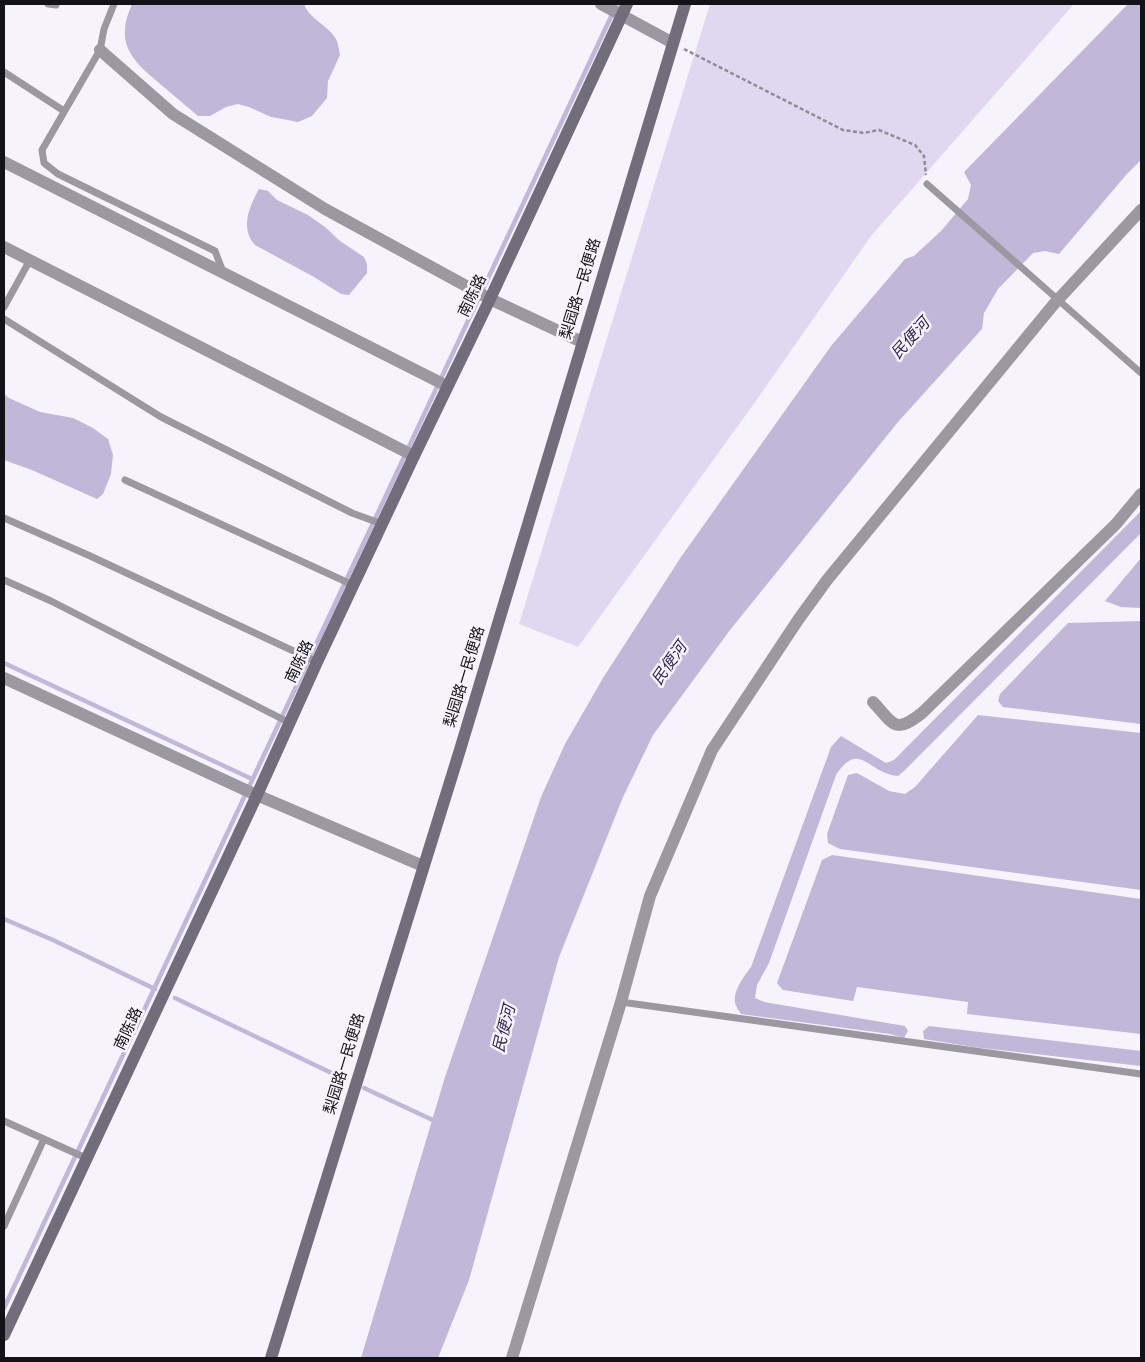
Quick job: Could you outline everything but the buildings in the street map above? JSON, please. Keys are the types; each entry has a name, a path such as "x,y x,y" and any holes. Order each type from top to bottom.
{"street":[{"name":"南陈路","path":"4,1335 250,792 288,722 380,524 408,453 484,295 612,10 628,4"},
{"name":"梨园路一民便路","path":"271,1358 459,753 685,4"},
{"path":"612,10 673,43"},
{"path":"100,50 173,114 325,209 484,295 582,342"},
{"path":"4,162 441,383"},
{"path":"512,1358 621,1002 650,896 712,750 798,620 827,580 1057,300 1141,210"},
{"path":"4,247 408,453"},
{"path":"872,702 895,724 900,726 906,725 917,717 1116,524 1141,494"},
{"path":"4,678 250,792 423,866"}],"lane":[{"path":"114,4 104,29 100,50 42,150 44,163 58,174 215,251 223,273"},
{"path":"4,72 64,111"},
{"path":"927,184 1141,373"},
{"path":"4,306 30,260"},
{"path":"4,319 161,417 352,512 380,524"},
{"path":"125,480 352,585"},
{"path":"4,518 316,661"},
{"path":"4,580 52,601 288,722"},
{"path":"621,1002 1141,1074"},
{"path":"4,1121 84,1157"},
{"path":"4,1226 44,1139"}],"path":[{"path":"673,43 843,130 864,133 879,130 915,145 924,156 927,184"}],"shaded area":[{"path":"710,4 1074,4 871,236 753,405 578,647 519,624"}],"water":[{"path":"132,4 304,4 310,14 333,34 338,45 340,55 328,81 327,98 312,116 298,122 271,117 238,104 226,107 210,116 198,116 140,66 128,49 125,29"},
{"name":"民便河","path":"1128,4 1141,4 1141,160 1059,254 1045,251 1033,253 998,289 984,313 982,329 898,422 730,630 653,735 623,797 559,957 469,1280 438,1358 361,1358 445,1077 541,797 565,744 603,678 681,557 831,346 905,259 914,256 941,231 968,199 971,185 964,172"},
{"path":"259,189 268,191 277,200 308,215 340,241 364,257 367,264 367,273 349,295 341,294 255,245 250,238 247,225 249,210"},
{"path":"4,394 40,412 73,418 93,428 108,439 113,455 111,474 103,494 97,499 32,470 4,460"},
{"path":"1141,511 1141,533 904,771 898,776 888,774 858,759 844,765 836,775 769,963 757,985 755,998 764,1002 905,1026 908,1031 904,1038 890,1034 741,1014 735,1003 736,994 751,967 831,747 841,736 886,763 894,760"},
{"path":"1141,558 1141,608 1121,607 1105,601"},
{"path":"1141,621 1141,724 1003,707 998,701 1000,694 1068,623"},
{"path":"978,715 1141,733 1141,890 840,849 828,843 827,834 848,775 857,773 889,791 905,794 915,787"},
{"path":"832,855 1141,899 1141,1034 967,1014 968,1002 857,987 853,1001 783,990 777,983 822,860"},
{"path":"929,1026 1141,1051 1141,1066 973,1047 924,1039 923,1031"}],"waterway":[{"path":"4,1308 617,4"},
{"path":"4,663 252,779"},
{"path":"4,919 53,940 155,989"},
{"path":"175,998 342,1078"},
{"path":"364,1088 437,1122"}]}
